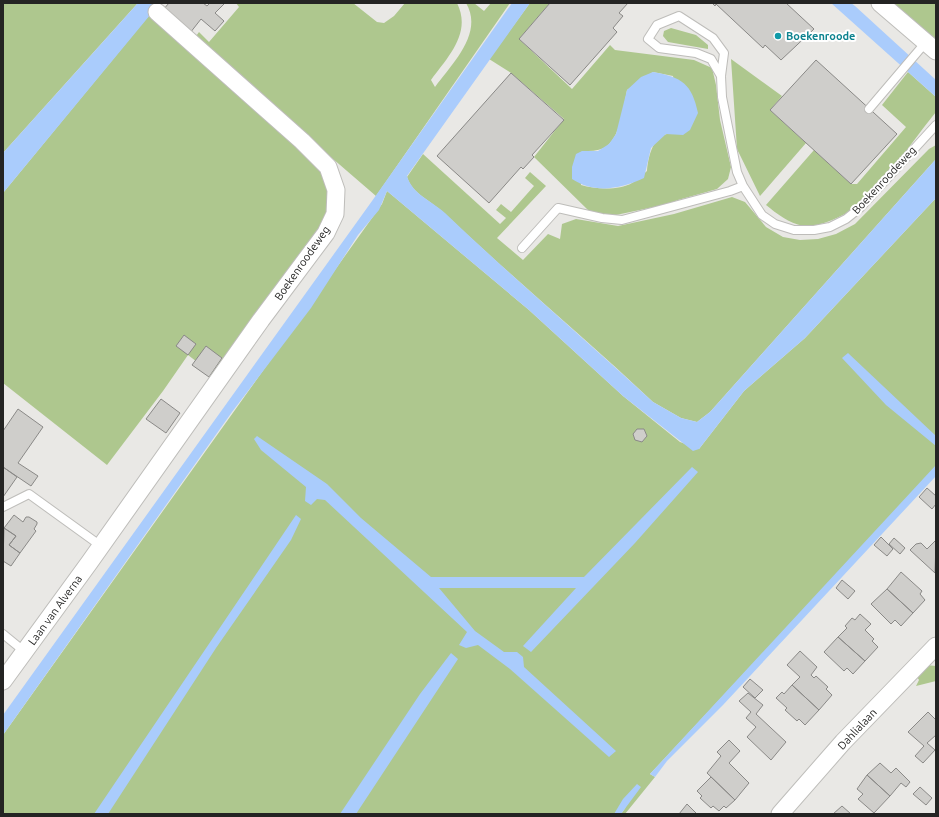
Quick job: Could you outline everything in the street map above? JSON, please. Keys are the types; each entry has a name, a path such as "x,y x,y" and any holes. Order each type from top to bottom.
{"street":[{"path":"880,3 926,48"},
{"name":"Boekenroodeweg","path":"104,543 261,320 326,233 335,214 336,190 325,164 302,141 157,12"},
{"name":"Laan van Alverna","path":"3,681 104,543"},
{"name":"Dahlialaan","path":"780,814 844,742 936,646"}],"lane":[{"name":"Boekenroodeweg","path":"721,76 711,59 696,53 659,48 648,39 657,25 679,16 713,38 724,53 721,76 723,104 737,172 743,186 762,215 775,224 794,230 830,227 846,219 861,207 936,125"},
{"path":"869,109 899,75 926,48"},
{"path":"522,248 558,208 602,218 622,220 730,191 743,186"},
{"path":"3,507 29,494 104,543"},
{"path":"3,634 25,652"}],"green space":[{"path":"3,3 137,4 3,153"},
{"path":"236,3 353,3 377,22 384,23 394,16 405,3 457,3 461,14 462,24 460,34 451,53 431,80 435,87 464,48 469,37 471,14 466,3 474,3 484,11 491,3 510,3 376,196 194,39 199,32 209,42 239,7"},
{"path":"530,3 550,3 519,39 572,89 610,45 615,50 694,60 712,68 716,85 720,120 731,167 728,179 717,189 668,204 616,215 602,214 588,210 534,157 564,119 511,73 489,59","holes":["653,72 673,76 683,134 667,134 658,139 652,149 648,161 647,171 632,183 626,186 613,188 593,188 581,185 583,151 604,148 614,138 623,113 627,90"]},
{"path":"889,3 936,3 936,44"},
{"path":"150,14 327,174 331,214 214,375 188,355 163,391 107,465 3,383 3,193"},
{"path":"671,28 696,35 708,45 708,49 668,42 663,36 664,31"},
{"path":"731,59 782,96 770,110 806,143 760,196 737,149"},
{"path":"908,72 936,97 936,112 887,175 866,199 855,208 837,218 809,226 798,225 779,215 766,205 814,150 851,184 857,184 906,127 882,105"},
{"path":"936,145 936,159 710,412 697,422 681,418 653,402 440,209 418,193 413,188 407,177 423,154 500,224 506,218 496,210 501,204 511,212 534,186 525,178 530,172 546,186 497,238 523,260 548,234 560,239 562,224 576,219 618,226 674,214 732,197 745,202 766,227 783,237 800,240 818,239 836,234 855,224 929,149"},
{"path":"387,191 529,310 623,396 680,442 699,449 744,391 805,338 936,198 936,468 650,774 655,777 625,814 621,814 626,807 618,814 3,814 3,735 382,204"},
{"path":"926,665 936,666 936,681 916,686 919,680 916,675"}],"water":[{"path":"138,3 160,3 3,193 3,153"},
{"path":"512,3 530,3 407,176 413,188 445,213 496,261 653,402 681,418 697,422 710,412 936,159 936,198 805,338 744,391 699,449 693,451 623,396 529,310 387,191 379,210 358,235 311,308 232,412 3,735 3,715 372,201"},
{"path":"831,3 851,3 855,6 936,80 936,97"},
{"path":"653,72 671,76 678,80 689,89 693,95 698,113 690,130 683,135 666,134 651,148 644,178 635,182 617,187 599,188 581,184 572,179 572,167 576,154 582,151 598,151 609,144 616,134 627,90 641,77"},
{"path":"848,353 936,436 936,446 886,405 842,358"},
{"path":"257,436 327,484 361,518 431,577 584,577 692,467 698,472 635,543 531,652 523,646 576,588 439,588 475,631 504,652 517,652 523,657 524,667 616,751 609,757 510,669 478,645 466,648 459,645 467,632 325,500 317,499 311,505 305,501 306,487 261,450 254,439"},
{"path":"936,465 936,476 723,705 667,761 655,777 650,774"},
{"path":"296,515 301,519 291,540 216,648 108,814 94,814"},
{"path":"451,653 458,659 356,814 340,814 420,694"},
{"path":"637,784 641,787 621,814 614,814 623,799"}],"building":[{"path":"169,3 203,3 207,6 210,3 225,3 215,13 224,21 215,31 201,19 190,33 163,10"},
{"path":"550,3 628,3 619,13 623,16 613,28 617,32 570,85 519,39"},
{"name":"Boekenroode","path":"712,3 786,3 814,29 781,60 765,45 763,48 716,4 715,6"},
{"path":"816,60 897,134 851,184 770,110"},
{"path":"511,73 564,120 532,155 534,157 523,169 521,167 489,203 437,156"},
{"path":"184,335 196,344 188,355 176,346"},
{"path":"206,346 222,358 209,377 192,365"},
{"path":"161,399 180,413 166,433 146,419"},
{"path":"18,409 43,427 18,463 38,476 31,486 3,467 3,431"},
{"path":"637,429 644,429 647,436 642,442 635,440 633,434"},
{"path":"3,467 17,477 3,497"},
{"path":"927,488 936,496 936,504 932,509 919,497"},
{"path":"14,515 23,522 26,517 29,517 37,522 34,529 36,531 20,553 9,545 16,536 4,528"},
{"path":"4,528 16,536 9,545 20,553 11,566 3,561"},
{"path":"881,537 893,549 887,556 874,545"},
{"path":"894,538 905,548 900,554 889,544"},
{"path":"935,541 935,573 910,550 916,544 921,543 927,549"},
{"path":"901,572 922,591 920,594 925,600 913,613 887,589"},
{"path":"842,580 855,591 848,599 836,588"},
{"path":"887,589 913,613 901,626 895,620 891,624 871,604"},
{"path":"860,614 871,624 865,630 874,639 872,641 878,647 865,661 838,637 847,628 845,626 852,618 855,620"},
{"path":"838,637 865,661 853,674 847,668 844,671 824,652"},
{"path":"800,651 817,667 811,675 814,678 816,676 828,687 826,689 832,695 819,710 792,685 800,677 787,665"},
{"path":"750,679 763,690 755,698 743,687"},
{"path":"792,685 819,710 805,725 799,719 797,721 785,710 787,708 776,698 782,692 784,694"},
{"path":"748,693 763,705 756,714 786,742 771,760 747,737 756,727 746,718 751,712 739,701"},
{"path":"928,712 936,720 936,735 927,743 935,750 923,763 915,756 924,746 908,732"},
{"path":"729,740 740,751 729,763 749,783 735,800 707,773 721,756 717,752"},
{"path":"880,763 891,773 896,768 910,782 906,787 901,783 890,796 867,775"},
{"path":"867,775 890,796 874,813 858,799 863,794 857,789"},
{"path":"711,777 735,800 726,808 724,806 719,811 713,806 711,808 700,798 702,796 697,791"},
{"path":"920,787 932,798 926,805 913,794"},
{"path":"687,804 697,814 679,814"},
{"path":"842,806 851,814 833,814"}],"place":[{"name":"Boekenroode","path":"778,36"}]}
